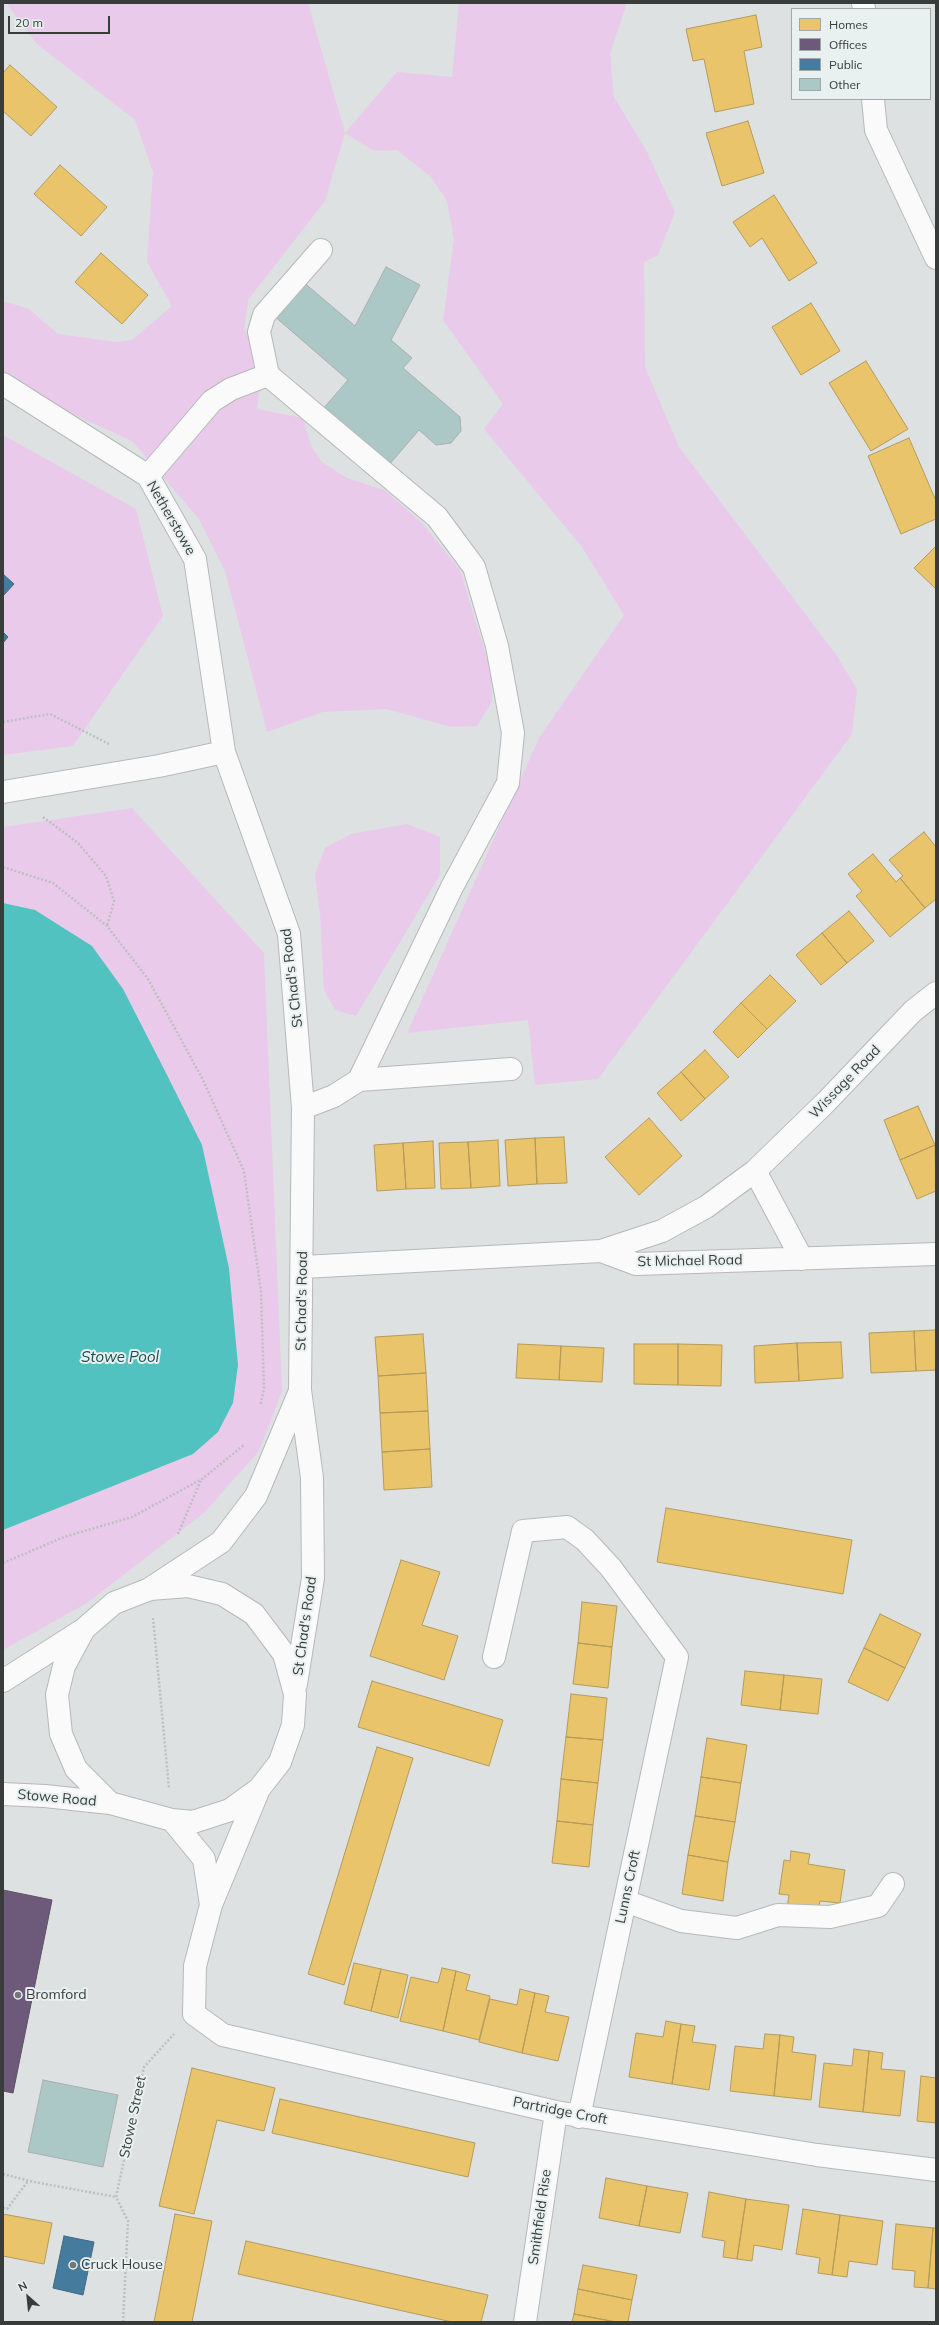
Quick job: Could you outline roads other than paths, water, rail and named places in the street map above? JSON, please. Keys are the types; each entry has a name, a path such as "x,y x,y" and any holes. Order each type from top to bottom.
{"street":[{"path":"873,100 876,130 936,258"},
{"path":"321,250 264,315 260,332 268,375 438,518 474,567 497,646 513,733 508,783 452,887 358,1080"},
{"path":"148,476 212,401 231,390 268,375"},
{"name":"Netherstowe","path":"3,384 148,476 195,559 224,752"},
{"path":"3,792 159,766 224,752"},
{"name":"St Chad's Road","path":"224,752 289,934 303,1108 303,1267 300,1390 312,1478 313,1578 295,1694"},
{"name":"Wissage Road","path":"601,1251 662,1231 706,1207 755,1171 826,1102 913,1012 936,993"},
{"path":"303,1108 334,1096 358,1080 512,1069"},
{"path":"755,1171 802,1259"},
{"name":"St Michael Road","path":"303,1267 601,1251 636,1264 936,1254"},
{"name":"St Chad's Road","path":"150,1589 221,1542 256,1496 300,1390"},
{"name":"Lunns Croft","path":"494,1657 523,1531 567,1527 585,1540 611,1568 676,1657 579,2116"},
{"path":"3,1681 84,1629 114,1603 150,1589 188,1586 222,1594 254,1614 284,1654 295,1694 293,1725 280,1762 260,1789 211,1905"},
{"path":"84,1629 64,1666 57,1695 61,1734 76,1769 110,1803"},
{"name":"Stowe Road","path":"3,1794 110,1803 172,1820 193,1822 230,1810 260,1789"},
{"path":"172,1820 204,1859 211,1905"},
{"path":"625,1902 681,1921 737,1928 778,1915 830,1917 878,1906 893,1884"},
{"name":"Partridge Croft","path":"211,1905 195,1966 194,2014 223,2035 556,2112 817,2155 936,2170"},
{"name":"Smithfield Rise","path":"525,2322 556,2112"}],"water":[{"name":"Stowe Pool","path":"3,903 35,910 92,946 123,989 165,1071 202,1145 229,1268 238,1365 233,1403 218,1432 193,1454 3,1530"}],"place":[{"name":"Bromford","path":"18,1995"},
{"name":"Cruck House","path":"73,2265"}]}
